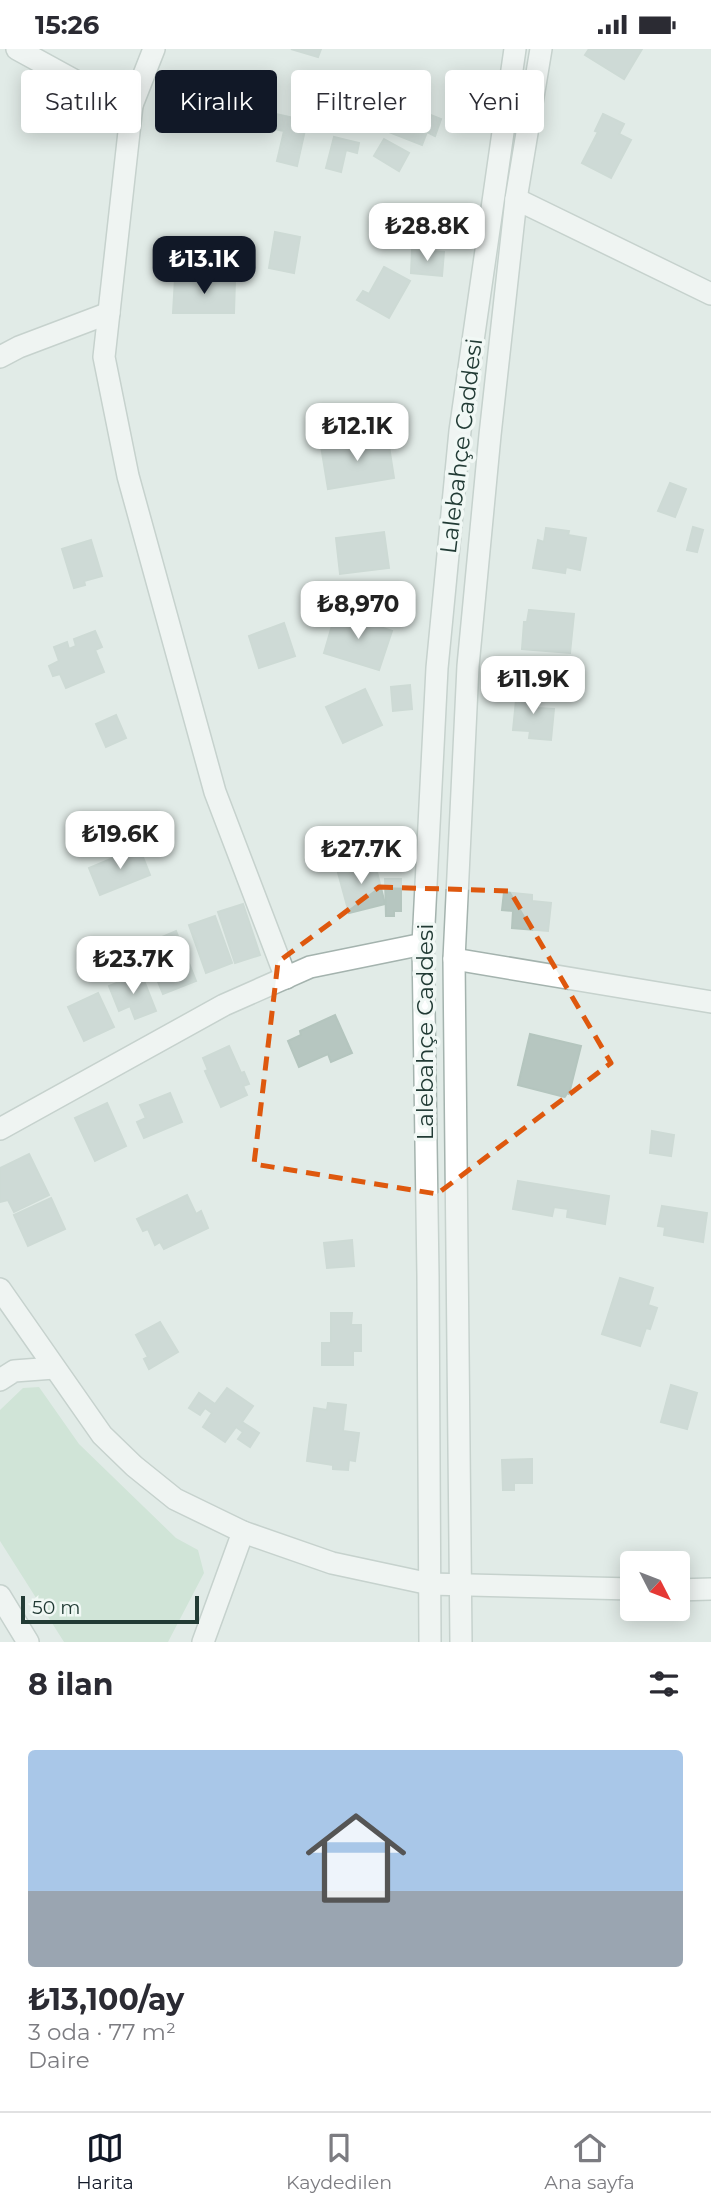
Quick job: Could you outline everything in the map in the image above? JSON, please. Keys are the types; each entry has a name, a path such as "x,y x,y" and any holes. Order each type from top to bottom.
{"street":[{"path":"17,49 55,70"},
{"path":"141,82 154,49"},
{"name":"Lalebahçe Caddesi","path":"430,1642 423,944 437,668 460,431 515,49"},
{"name":"Lalebahçe Caddesi","path":"461,1642 454,959 468,666 488,448 516,199 541,49"},
{"path":"129,133 104,357 128,476 215,792 286,978"},
{"path":"516,199 711,294"},
{"path":"0,357 19,347 109,313"},
{"path":"0,1129 224,1006 310,967 423,944"},
{"path":"454,959 711,1002"},
{"path":"0,1289 102,1435 134,1466 175,1499 243,1532 332,1563 430,1584 620,1589"},
{"path":"0,1380 13,1371 54,1368"},
{"path":"211,1640 243,1532"},
{"path":"690,1590 711,1589"},
{"path":"0,1596 28,1642"}],"highlighted area":[{"path":"379,887 510,891 611,1063 437,1194 254,1164 278,962"}],"green space":[{"path":"39,1387 79,1444 176,1538 198,1550 204,1573 168,1642 64,1642 0,1541 0,1410 23,1388"}],"building":[{"path":"291,49 321,49 318,57"},
{"path":"589,49 642,49 624,79 585,55"},
{"path":"277,114 291,117 291,133 304,133 297,166 277,161 284,131 277,130"},
{"path":"603,114 624,124 619,134 631,140 611,178 582,163 598,132 595,131"},
{"path":"431,115 441,119 435,136 429,133"},
{"path":"391,133 427,133 422,145"},
{"path":"334,137 359,143 357,153 346,150 341,172 326,168"},
{"path":"384,139 409,153 399,171 374,156"},
{"path":"275,232 300,237 294,273 269,268"},
{"path":"412,250 444,252 442,276 411,273"},
{"path":"384,267 410,281 389,318 357,300 363,291 369,294"},
{"path":"175,278 235,280 234,313 173,313"},
{"path":"363,439 364,444 388,440 394,478 328,489 321,446"},
{"path":"670,483 686,489 675,517 658,511"},
{"path":"693,527 703,530 697,552 687,550"},
{"path":"546,528 569,531 568,535 586,538 580,570 566,567 565,573 533,568 538,540 544,542"},
{"path":"384,532 389,568 340,574 336,538"},
{"path":"91,540 102,576 84,581 85,585 74,588 62,549"},
{"path":"529,610 574,614 570,653 522,649 524,622 527,622"},
{"path":"336,612 392,631 379,670 324,653"},
{"path":"284,623 295,656 259,668 249,636"},
{"path":"95,631 102,647 95,650 104,672 66,688 60,674 53,676 49,666 59,661 54,647 67,642 69,649 76,646 74,639"},
{"path":"410,685 412,709 393,711 391,687"},
{"path":"365,689 382,725 343,743 326,707"},
{"path":"517,690 539,692 538,708 554,709 551,740 529,738 530,731 513,730"},
{"path":"116,715 126,738 106,747 96,724"},
{"path":"139,847 150,875 100,895 89,868"},
{"path":"374,860 385,904 349,913 337,869"},
{"path":"385,879 401,879 401,911 394,911 394,916 386,916"},
{"path":"504,892 532,895 532,901 551,903 548,931 512,928 513,911 502,910"},
{"path":"243,904 260,955 235,963 218,912"},
{"path":"215,916 232,963 206,973 189,925"},
{"path":"176,931 196,981 163,994 143,945"},
{"path":"141,973 156,1011 135,1019 130,1006 119,1011 109,986"},
{"path":"98,993 114,1027 84,1041 68,1007"},
{"path":"335,1015 352,1053 331,1062 328,1054 299,1067 288,1041 301,1035 300,1031"},
{"path":"530,1034 581,1046 569,1094 565,1097 518,1085"},
{"path":"229,1046 249,1084 243,1086 247,1095 221,1107 205,1071 208,1070 203,1058"},
{"path":"170,1093 182,1122 144,1138 137,1122 146,1118 140,1105"},
{"path":"107,1103 126,1146 95,1161 75,1118"},
{"path":"652,1131 674,1135 671,1156 650,1153"},
{"path":"29,1154 49,1195 14,1212 8,1200 0,1202 0,1168"},
{"path":"518,1181 609,1196 605,1224 567,1217 568,1209 554,1207 552,1216 513,1209"},
{"path":"187,1195 196,1214 201,1211 208,1228 164,1249 160,1242 155,1245 148,1229 143,1231 137,1219"},
{"path":"51,1198 65,1229 28,1246 14,1215"},
{"path":"662,1206 707,1213 703,1242 664,1235 665,1227 658,1226"},
{"path":"352,1240 354,1266 327,1268 324,1243"},
{"path":"620,1278 653,1288 648,1305 657,1308 650,1329 646,1328 640,1346 602,1334"},
{"path":"331,1313 352,1313 351,1325 361,1325 361,1351 353,1351 353,1365 322,1365 322,1343 331,1343"},
{"path":"160,1322 178,1352 149,1369 144,1359 148,1357 136,1335"},
{"path":"671,1385 697,1393 687,1429 661,1422"},
{"path":"227,1388 253,1406 242,1422 259,1433 250,1447 238,1439 243,1432 236,1427 225,1442 203,1427 212,1413 205,1408 200,1415 189,1408 199,1393 215,1404"},
{"path":"328,1403 346,1405 343,1431 359,1433 355,1461 349,1460 348,1470 333,1469 333,1465 307,1461 314,1408 327,1410"},
{"path":"532,1459 532,1483 514,1483 514,1490 503,1490 502,1460"}]}
